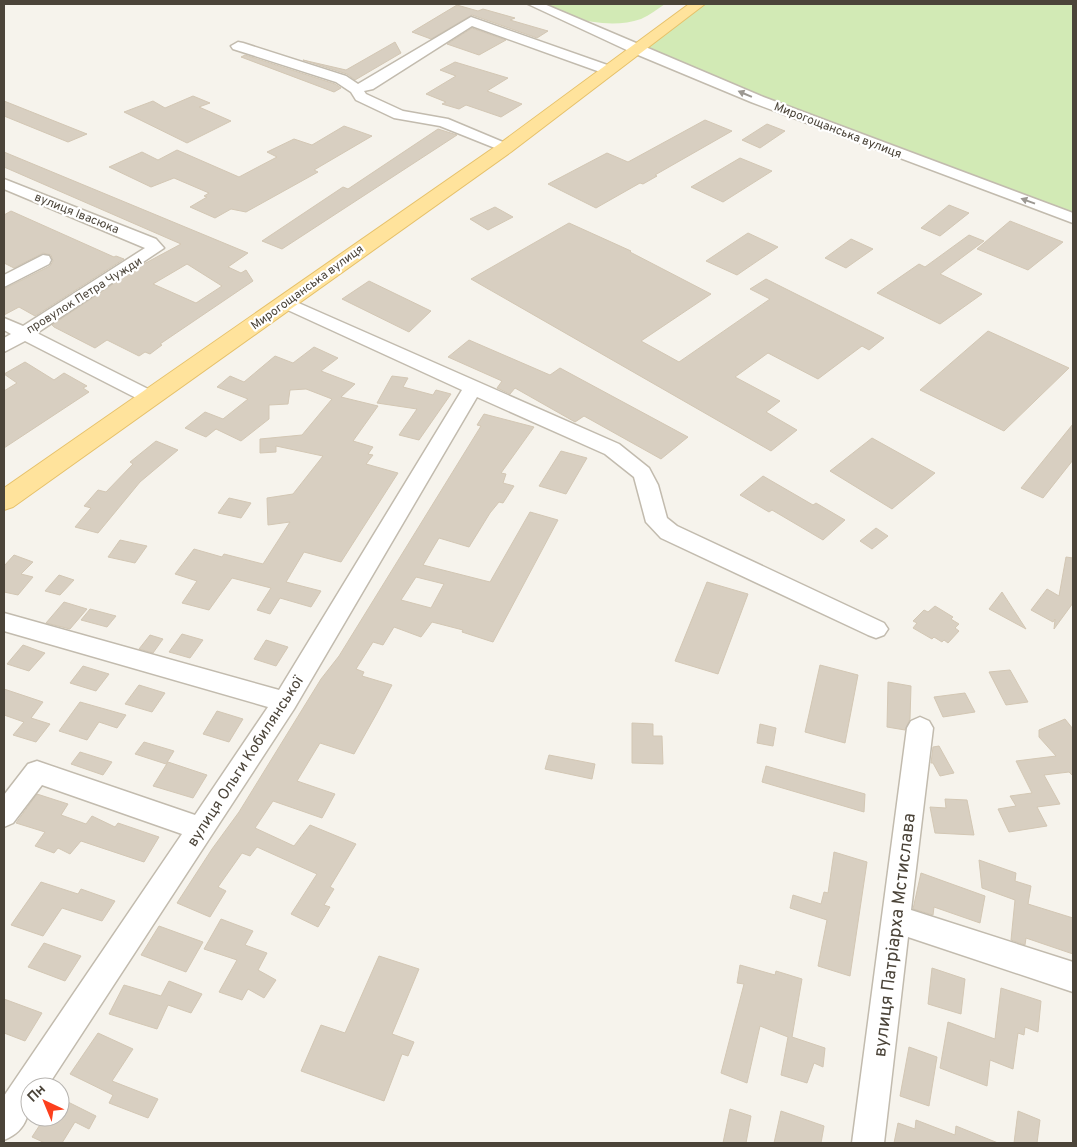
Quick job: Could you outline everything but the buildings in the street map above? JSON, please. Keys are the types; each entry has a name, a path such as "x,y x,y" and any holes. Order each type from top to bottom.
{"main road":[{"path":"636,49 698,4"},
{"name":"Мирогощанська вулиця","path":"4,501 505,148 636,49"}],"street":[{"path":"534,4 636,49"},
{"path":"356,89 368,86 471,21 608,70"},
{"path":"238,46 341,78 356,89 360,97 366,101 398,115 443,122 505,148"},
{"name":"Мирогощанська вулиця","path":"636,49 756,99 1073,218"},
{"name":"вулиця Івасюка","path":"4,184 150,243"},
{"name":"провулок Петра Чужди","path":"4,346 154,252 156,248 150,243"},
{"path":"4,282 43,260"},
{"path":"285,302 612,449 642,474 648,485 657,522 670,532 876,629"},
{"path":"4,323 22,334 151,398"},
{"name":"вулиця Ольги Кобилянської","path":"4,1124 285,702 473,388"},
{"path":"4,622 285,702"},
{"name":"вулиця Патріарха Мстислава","path":"868,1143 920,728"},
{"path":"4,815 37,772 201,830"},
{"path":"896,919 1073,977"}],"green space":[{"path":"534,4 665,4 641,19 614,24 573,18"},
{"path":"698,4 1073,4 1073,218 889,150 636,49"}]}
